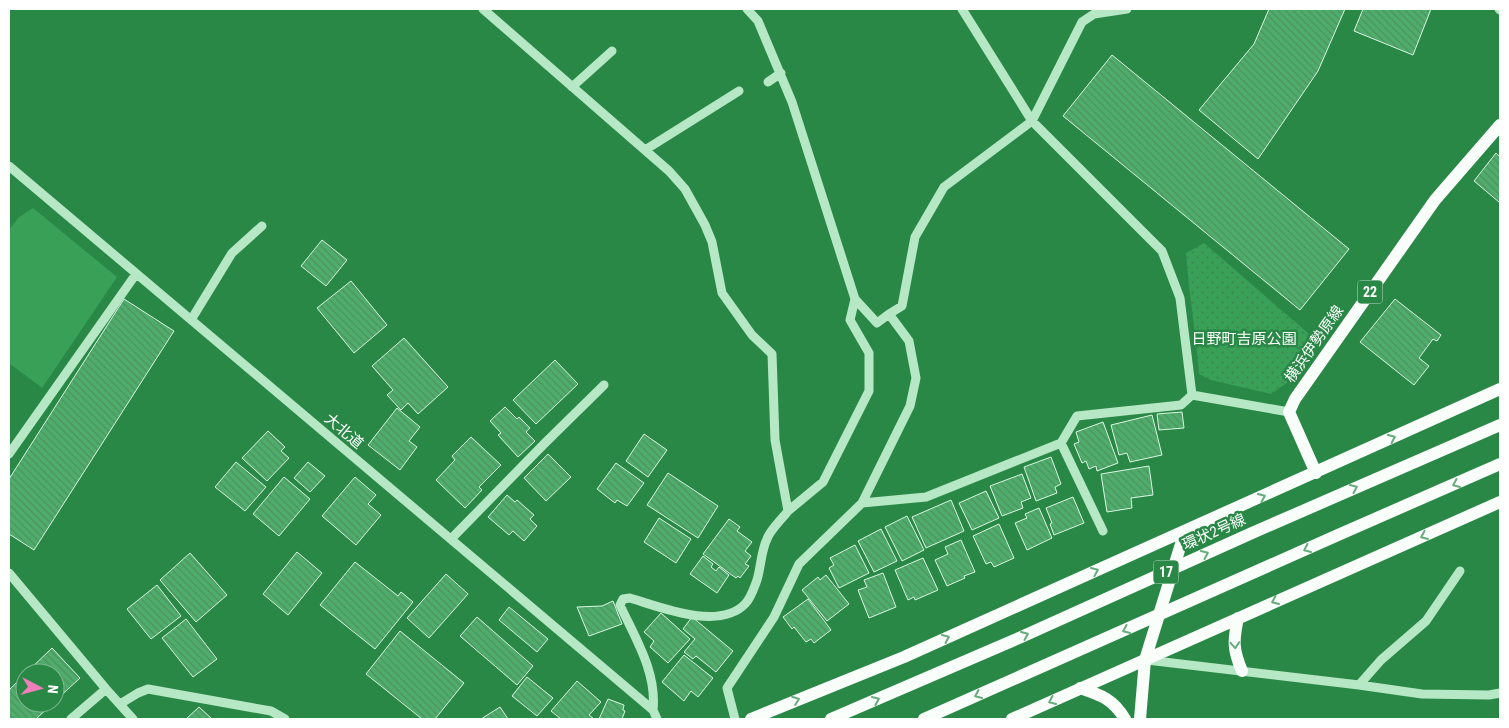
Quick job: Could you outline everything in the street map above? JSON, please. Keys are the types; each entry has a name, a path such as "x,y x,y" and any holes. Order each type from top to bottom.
{"main road":[{"name":"横浜伊勢原線","path":"1288,412 1435,200 1500,126"},
{"path":"752,719 904,657 1500,389"},
{"path":"1288,412 1316,473"},
{"name":"環状2号線","path":"831,719 1500,425"},
{"name":"17","path":"924,719 1500,464"},
{"path":"1012,719 1500,502"},
{"path":"1140,719 1144,660 1185,531"},
{"path":"1238,618 1234,637 1235,655 1242,671"},
{"path":"1080,688 1108,699 1125,719"}],"street":[{"path":"483,9 669,171 685,189 712,242 722,293 752,334 772,354 775,440 788,511"},
{"path":"747,9 758,20 792,102 854,299 877,323 902,306 916,237 944,187 1032,121 1082,22 1094,14 1127,9"},
{"path":"962,9 1032,121 1162,251 1180,298 1192,395"},
{"path":"572,87 612,50"},
{"path":"768,82 781,73"},
{"path":"644,150 739,91"},
{"name":"大北道","path":"9,166 653,710 657,719"},
{"path":"191,320 232,252 262,226"},
{"path":"9,454 136,274"},
{"path":"653,710 654,696 647,664 620,605 623,599 630,598 686,615 712,617 738,609 749,599 757,578 767,538 788,511 823,482 869,391 869,353 850,320 854,299"},
{"path":"735,719 727,688 774,617 798,564 862,503 910,406 916,378 909,341 889,314"},
{"path":"451,539 604,386"},
{"path":"1192,395 1288,412"},
{"path":"862,503 926,497 1061,442 1077,416 1181,405 1192,395"},
{"path":"1061,442 1103,531"},
{"path":"1359,685 1381,660 1426,621 1460,571"},
{"path":"9,573 133,719"},
{"path":"1144,660 1422,694 1489,695 1500,693"},
{"path":"71,719 106,689"},
{"path":"120,704 148,689 271,711 285,719"}],"green space":[{"path":"33,208 117,277 42,388 9,363 9,230 18,218"},
{"name":"日野町吉原公園","path":"1204,243 1316,340 1292,379 1271,394 1211,380 1199,374 1186,253"}],"building":[{"path":"1269,9 1345,9 1318,71 1258,159 1199,110 1254,44"},
{"path":"1363,9 1431,9 1413,55 1354,31"},
{"path":"1112,55 1349,249 1300,310 1063,116"},
{"path":"1496,153 1500,157 1499,202 1474,181"},
{"path":"322,240 347,260 326,286 301,266"},
{"path":"351,281 387,325 354,353 317,308"},
{"path":"124,299 174,331 34,550 9,534 9,479"},
{"path":"1395,299 1441,335 1437,341 1433,339 1419,358 1429,366 1414,385 1360,342"},
{"path":"404,338 448,387 418,414 408,403 401,410 387,395 393,390 372,366"},
{"path":"555,360 578,384 536,424 513,400"},
{"path":"505,407 530,428 526,432 535,441 518,457 498,435 501,433 490,421"},
{"path":"397,408 420,427 409,441 417,447 400,470 368,445"},
{"path":"1182,412 1184,428 1159,430 1157,414"},
{"path":"1152,415 1162,455 1130,462 1127,453 1119,455 1111,425"},
{"path":"1103,422 1118,463 1097,471 1096,466 1089,469 1086,461 1082,463 1074,444 1079,442 1076,432"},
{"path":"268,431 285,447 281,451 289,458 267,481 242,458"},
{"path":"644,434 667,450 648,477 626,461"},
{"path":"471,437 501,465 479,487 482,490 465,508 436,480 455,460 452,456"},
{"path":"548,454 571,477 546,501 524,478"},
{"path":"1051,457 1061,484 1055,487 1057,493 1036,501 1024,467"},
{"path":"236,462 266,487 245,511 215,487"},
{"path":"308,462 325,476 310,492 294,478"},
{"path":"616,463 644,483 627,506 617,500 615,503 597,489"},
{"path":"1149,466 1153,495 1131,498 1132,508 1107,512 1101,474"},
{"path":"668,473 718,506 698,538 647,505"},
{"path":"1022,474 1031,498 1021,502 1023,508 1002,516 990,486"},
{"path":"284,477 310,499 279,536 253,514"},
{"path":"355,477 376,495 368,504 381,515 356,545 322,516"},
{"path":"986,491 999,518 972,530 959,503"},
{"path":"507,495 515,502 517,500 534,515 530,519 537,526 524,541 513,531 509,535 488,517"},
{"path":"1073,497 1084,523 1054,535 1046,508"},
{"path":"951,500 964,531 926,548 912,517"},
{"path":"1039,508 1052,538 1027,550 1015,523 1027,518 1025,514"},
{"path":"907,516 924,550 902,561 885,527"},
{"path":"659,518 691,539 676,563 644,542"},
{"path":"729,519 740,527 737,531 752,542 745,551 751,556 745,564 749,566 740,578 738,576 736,578 703,554"},
{"path":"999,524 1014,558 994,567 991,562 986,564 973,536"},
{"path":"881,529 897,561 874,572 858,541"},
{"path":"961,540 975,572 947,586 935,560 948,554 945,547"},
{"path":"855,545 869,573 839,588 829,568 834,565 830,558"},
{"path":"297,552 322,573 288,615 263,594"},
{"path":"190,553 227,595 196,622 160,580"},
{"path":"703,556 713,564 711,567 716,571 719,567 729,575 717,593 690,574"},
{"path":"923,558 938,590 915,600 914,597 908,600 895,570"},
{"path":"355,562 398,596 401,592 413,602 375,649 320,605"},
{"path":"883,573 896,607 869,618 858,590 867,587 864,580"},
{"path":"446,574 468,594 429,638 407,618"},
{"path":"826,575 849,604 827,621 802,590 818,577 820,580"},
{"path":"157,585 181,616 151,639 127,609"},
{"path":"808,599 831,630 814,643 811,639 806,642 794,627 792,629 783,617"},
{"path":"613,601 622,624 589,636 577,607 602,606"},
{"path":"509,607 548,639 537,652 499,620"},
{"path":"661,613 690,639 668,663 650,647 654,641 644,632"},
{"path":"477,617 533,666 517,685 460,636"},
{"path":"692,617 733,651 716,672 696,656 693,659 684,652 695,639 683,629"},
{"path":"186,619 217,659 193,677 162,638"},
{"path":"400,631 464,683 435,719 422,719 366,674"},
{"path":"52,648 80,678 65,692 65,663 36,663"},
{"path":"684,655 713,678 698,697 691,691 684,701 662,682"},
{"path":"527,677 553,698 537,716 512,696"},
{"path":"577,681 601,702 589,715 594,719 561,719 551,711"},
{"path":"15,684 15,713 42,713 36,719 9,719 9,690"},
{"path":"608,699 624,705 623,710 625,711 622,719 599,719"},
{"path":"199,707 212,719 186,719"},
{"path":"500,707 508,719 481,719"}]}
